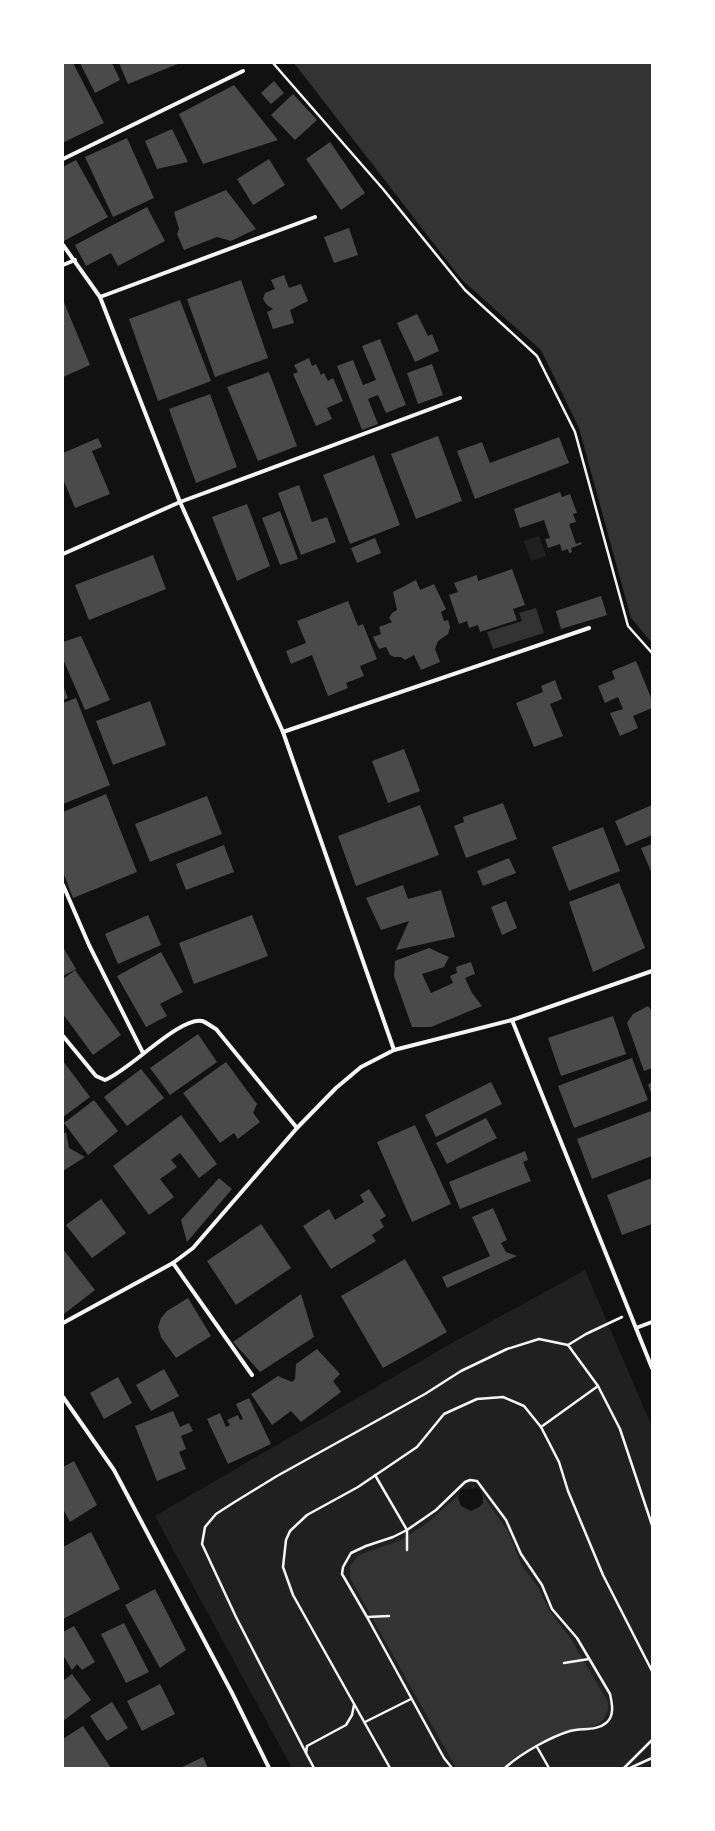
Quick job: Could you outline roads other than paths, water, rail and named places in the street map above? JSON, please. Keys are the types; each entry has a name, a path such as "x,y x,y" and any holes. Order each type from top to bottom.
{"street":[{"path":"63,159 243,71"},
{"path":"100,297 316,217"},
{"path":"63,245 100,297 180,502 282,732 394,1050"},
{"path":"63,265 75,260"},
{"path":"63,554 180,502 460,398"},
{"path":"282,732 589,628"},
{"path":"63,885 89,945 143,1054"},
{"path":"63,1324 173,1263 193,1248 297,1128 336,1088 361,1067 394,1050 512,1020 652,971"},
{"path":"512,1020 652,1368"},
{"path":"63,1036 96,1076 105,1080 116,1075 186,1023 203,1021 216,1029 297,1128"},
{"path":"173,1263 252,1375"},
{"path":"636,1328 652,1322"},
{"path":"63,1397 114,1470 228,1686 269,1768"}]}
